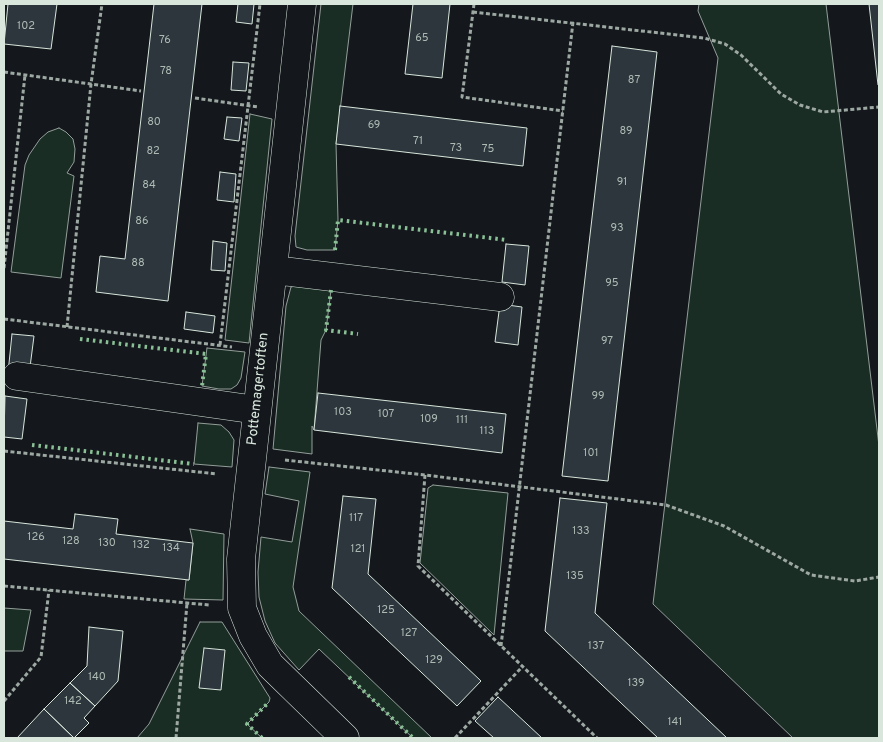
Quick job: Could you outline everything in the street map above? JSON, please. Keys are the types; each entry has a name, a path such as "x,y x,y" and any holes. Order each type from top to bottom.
{"street":[{"name":"Pottemagertoften","path":"302,4 241,559 242,608 253,636 270,665 345,738"},
{"path":"274,270 500,297"},
{"path":"17,376 257,410"}],"path":[{"path":"67,327 91,84 102,4"},
{"path":"4,320 220,345 260,4"},
{"path":"474,4 462,97 563,111"},
{"path":"473,12 704,38 725,44 741,56 781,94 800,105 823,112 879,107"},
{"path":"501,646 574,22"},
{"path":"4,72 141,91"},
{"path":"4,268 25,75"},
{"path":"195,98 291,111"},
{"path":"4,451 251,467 425,475 666,505 724,526 811,575 855,581 879,577"},
{"path":"425,475 418,566 597,738"},
{"path":"4,586 242,608"},
{"path":"4,701 42,657 49,590"},
{"path":"176,738 187,603"},
{"path":"455,738 523,666"}],"green space":[{"path":"321,4 353,4 336,144 338,220 335,250 307,250 296,247 295,236"},
{"path":"699,4 826,4 879,446 879,738 793,738 653,604 718,58 698,11"},
{"path":"250,114 272,119 249,343 225,340"},
{"path":"59,128 73,139 75,149 74,162 67,173 74,176 61,278 11,272 25,165 29,155 40,139 48,132"},
{"path":"302,284 331,290 326,330 321,340 314,430 312,426 312,454 273,449 286,306 291,287"},
{"path":"207,348 245,352 241,378 237,385 231,389 202,386"},
{"path":"198,423 221,425 229,432 234,440 232,467 194,464"},
{"path":"269,467 310,472 293,587 299,611 432,738 413,738 319,649 299,670 275,643 265,621 259,597 258,572 261,537 292,542 299,501 265,494"},
{"path":"433,485 508,493 494,635 420,563 428,488"},
{"path":"190,529 224,534 223,600 184,599 186,580 189,580 193,543"},
{"path":"4,608 31,610 23,651 4,651"},
{"path":"200,622 222,622 270,698 269,702 247,724 262,738 137,738 149,724"}],"building":[{"path":"8,4 57,4 51,49 4,44"},
{"path":"154,4 202,4 168,301 96,292 100,256 125,259"},
{"path":"238,4 254,4 252,24 236,22"},
{"path":"413,4 450,4 442,78 405,74"},
{"path":"869,4 879,4 879,85 878,85"},
{"path":"612,46 657,52 608,481 562,476"},
{"path":"233,62 249,63 246,91 231,90"},
{"path":"340,106 527,128 523,166 336,144"},
{"path":"227,117 242,118 239,141 224,139"},
{"path":"220,172 236,174 234,202 217,200"},
{"path":"213,241 227,243 225,271 211,270"},
{"path":"506,244 529,246 525,285 502,282"},
{"path":"500,304 522,307 518,345 495,342"},
{"path":"186,312 215,316 213,333 184,329"},
{"path":"12,334 34,336 29,375 8,373"},
{"path":"318,393 506,414 502,453 314,430"},
{"path":"5,396 27,399 22,439 4,437"},
{"path":"343,496 376,499 368,574 481,681 457,706 332,588"},
{"path":"560,498 607,503 595,613 727,738 658,738 545,631"},
{"path":"75,514 118,519 116,534 193,543 189,580 4,559 4,521 73,529"},
{"path":"89,627 123,631 118,681 95,706 70,683 87,666"},
{"path":"204,648 225,650 221,690 199,688"},
{"path":"70,683 95,706 84,718 89,723 74,738 44,709"},
{"path":"498,697 542,738 494,738 475,721"},
{"path":"44,709 74,738 17,738"}],"hedge":[{"path":"335,250 338,220 507,240"},
{"path":"331,290 326,330 358,334"},
{"path":"80,339 206,354 202,386"},
{"path":"32,445 194,464"},
{"path":"349,677 413,738"},
{"path":"262,738 247,724 269,702"}]}
